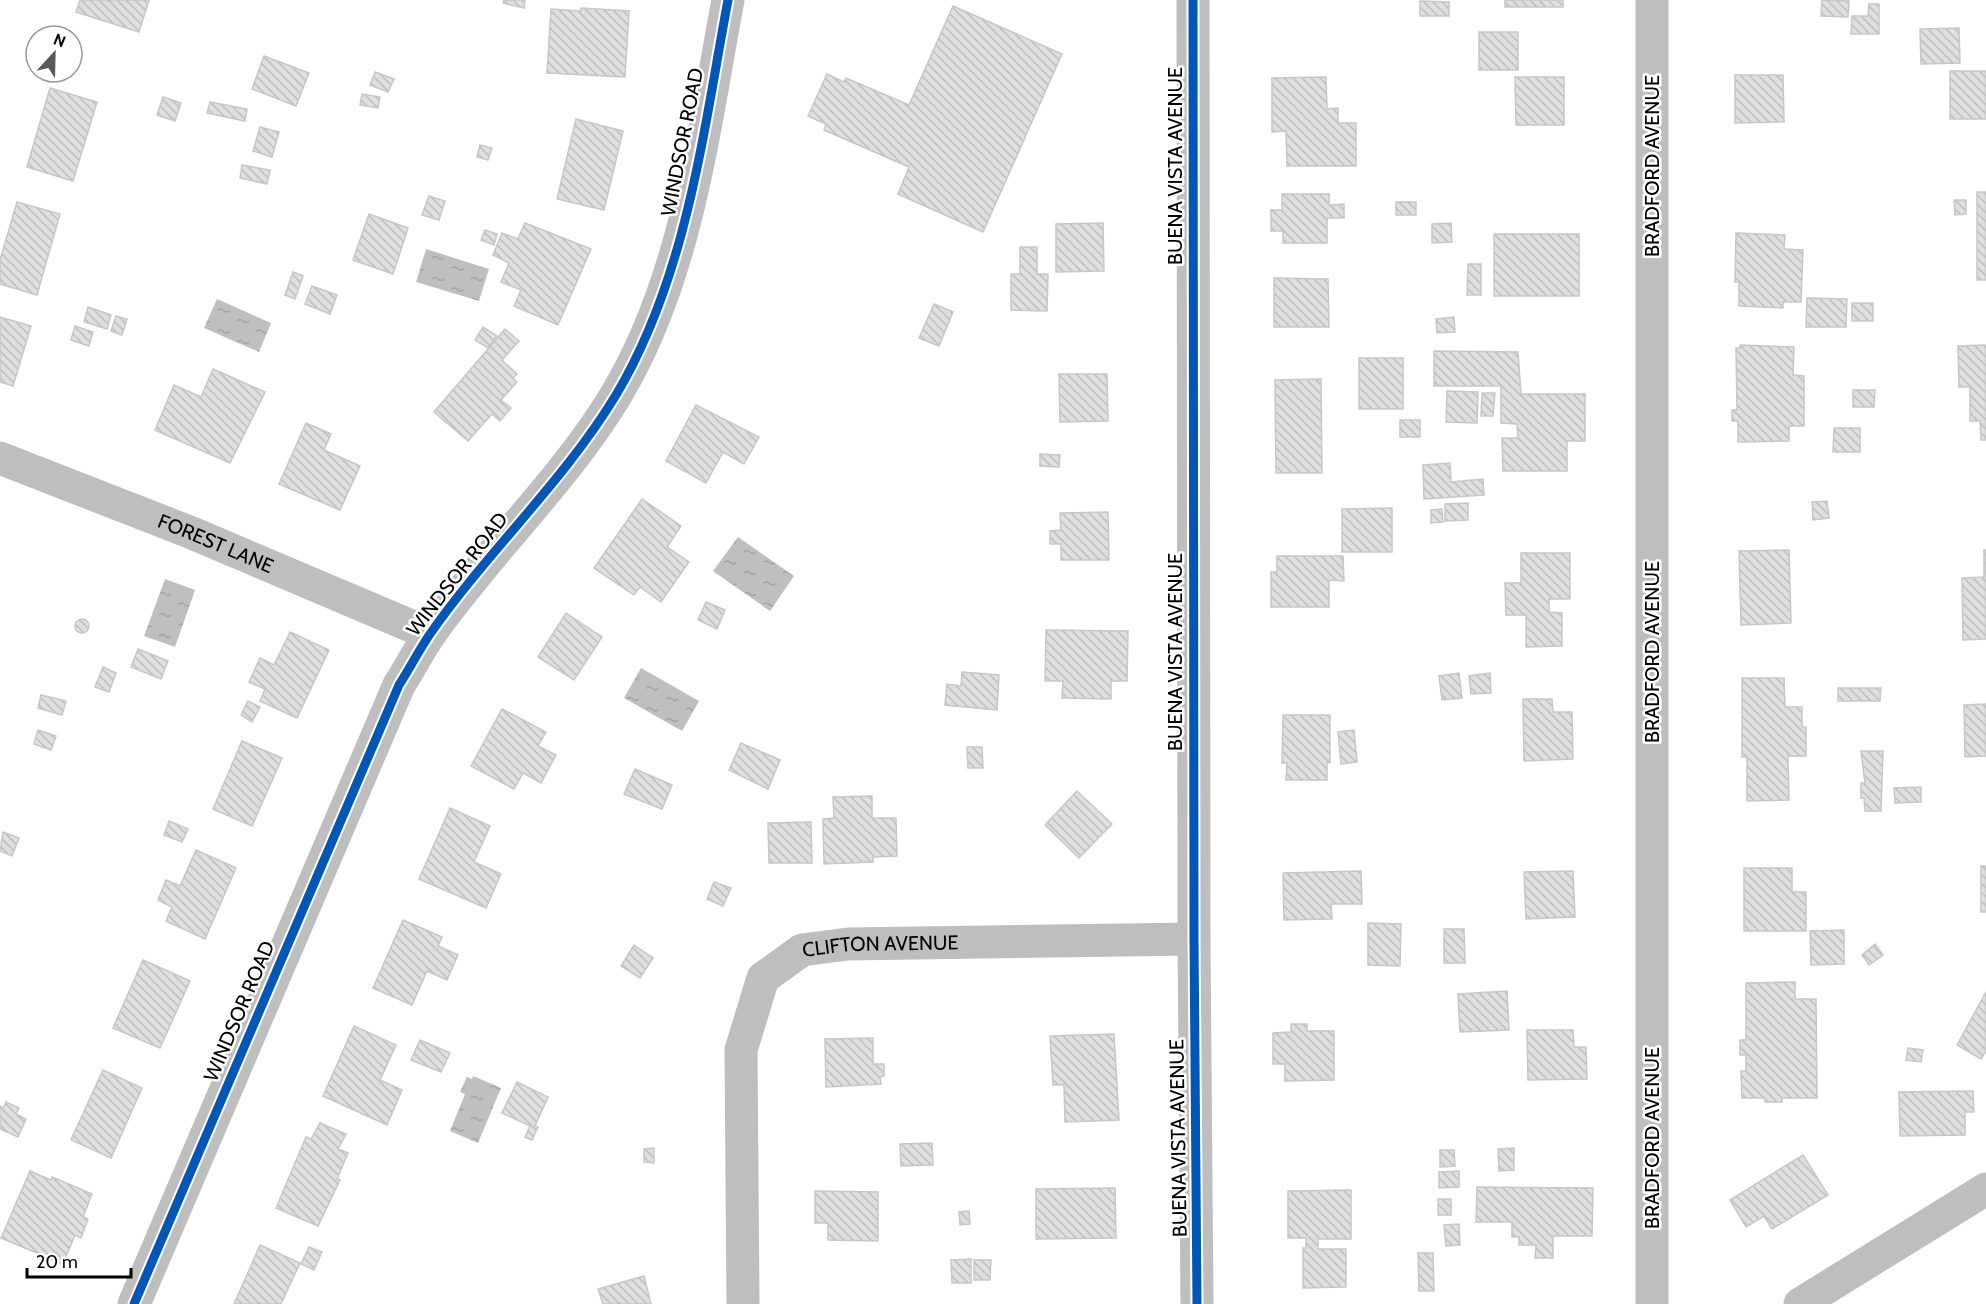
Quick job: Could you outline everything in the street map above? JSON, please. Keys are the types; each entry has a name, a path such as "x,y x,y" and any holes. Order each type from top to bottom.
{"street":[{"name":"WINDSOR ROAD","path":"134,1304 399,685 430,634 593,431 638,355 676,254 689,204 728,0"},
{"name":"BUENA VISTA AVENUE","path":"1193,0 1194,939 1197,1304"},
{"name":"BRADFORD AVENUE","path":"1652,0 1652,1304"},
{"name":"FOREST LANE","path":"0,458 192,533 430,634"},
{"name":"CLIFTON AVENUE","path":"743,1304 741,1050 763,978 802,950 848,944 1194,939"},
{"path":"1800,1304 1986,1189"}],"water":[{"path":"426,249 489,269 479,301 416,282"},
{"path":"217,299 271,323 259,352 204,328"},
{"path":"738,537 794,576 770,611 713,571"},
{"path":"165,579 195,590 175,647 144,636"},
{"path":"641,668 699,701 682,731 624,698"},
{"path":"473,1076 501,1088 478,1143 450,1131 465,1094 460,1092 467,1077 472,1079"}],"building":[{"path":"80,0 149,0 139,32 76,12"},
{"path":"504,0 525,0 524,8 503,3"},
{"path":"1505,0 1563,0 1563,7 1505,7"},
{"path":"1822,0 1849,1 1848,17 1821,16"},
{"path":"1420,1 1449,2 1449,16 1420,16"},
{"path":"1869,4 1879,4 1879,34 1851,34 1852,16 1868,16"},
{"path":"953,6 1062,54 983,232 898,194 909,167 824,130 826,124 808,116 827,74 844,82 846,78 909,105"},
{"path":"581,8 629,11 625,77 547,73 551,9 581,11"},
{"path":"1959,28 1960,63 1921,64 1920,29"},
{"path":"1479,32 1518,32 1518,70 1479,70"},
{"path":"264,56 309,73 296,106 252,89"},
{"path":"1950,71 1986,71 1986,119 1950,119"},
{"path":"375,72 394,79 388,92 370,85"},
{"path":"1735,75 1783,75 1784,122 1735,123"},
{"path":"1326,77 1327,109 1338,108 1338,123 1356,123 1356,166 1287,166 1286,131 1272,132 1272,78"},
{"path":"1515,77 1564,77 1564,125 1516,125"},
{"path":"50,88 97,102 73,181 27,167"},
{"path":"362,94 380,97 378,108 360,105"},
{"path":"163,97 181,103 175,121 157,115"},
{"path":"210,102 247,109 245,121 207,113"},
{"path":"576,119 623,131 604,210 557,199"},
{"path":"260,127 279,132 272,157 253,151"},
{"path":"480,145 492,148 488,160 477,157"},
{"path":"242,165 270,170 267,184 240,178"},
{"path":"1977,192 1986,192 1986,280 1977,280"},
{"path":"1282,194 1329,194 1329,205 1344,204 1344,218 1327,218 1327,243 1283,243 1283,231 1271,231 1271,210 1282,210"},
{"path":"429,196 445,201 439,220 422,215"},
{"path":"1954,200 1966,200 1966,214 1955,215"},
{"path":"17,202 60,214 37,295 0,284 0,260"},
{"path":"1396,202 1416,202 1416,215 1396,215"},
{"path":"369,214 408,228 393,274 353,260"},
{"path":"525,223 591,249 558,325 514,306 521,290 501,282 509,263 493,255 502,233 518,239"},
{"path":"1103,223 1104,271 1056,272 1056,224"},
{"path":"1451,223 1452,242 1432,243 1432,224"},
{"path":"485,230 497,234 494,245 481,240"},
{"path":"1736,233 1785,235 1784,249 1803,250 1801,302 1783,302 1783,308 1739,306 1739,282 1735,282"},
{"path":"1494,234 1579,234 1579,296 1494,296"},
{"path":"1020,247 1037,247 1037,274 1048,274 1047,311 1011,310 1011,274 1020,274"},
{"path":"1468,264 1481,264 1481,295 1467,295"},
{"path":"293,272 303,276 295,299 285,295"},
{"path":"1274,278 1328,279 1329,327 1274,327"},
{"path":"312,286 337,295 330,314 305,304"},
{"path":"1807,298 1847,299 1846,327 1806,327"},
{"path":"1852,303 1873,303 1873,321 1852,321"},
{"path":"934,304 953,312 939,346 919,338"},
{"path":"88,307 111,315 107,329 84,322"},
{"path":"116,316 127,319 122,335 111,331"},
{"path":"0,317 31,326 13,386 0,382"},
{"path":"1454,317 1455,332 1437,333 1436,319"},
{"path":"75,326 93,332 89,346 71,340"},
{"path":"483,327 497,336 488,348 475,340"},
{"path":"505,329 519,341 502,360 517,374 513,378 517,382 501,400 511,408 500,421 492,414 468,441 434,412"},
{"path":"1740,345 1794,347 1793,375 1804,376 1804,426 1789,426 1789,441 1738,442 1738,421 1732,421 1732,410 1737,410 1736,348 1740,348"},
{"path":"1986,345 1986,440 1981,440 1980,421 1970,421 1970,387 1959,387 1958,346"},
{"path":"1434,351 1518,352 1521,394 1585,394 1585,441 1567,441 1567,471 1503,471 1502,438 1518,438 1517,424 1501,423 1501,386 1434,386"},
{"path":"1359,358 1403,358 1403,409 1359,409"},
{"path":"213,369 265,392 230,463 155,430 174,385 201,397"},
{"path":"1059,374 1107,374 1108,421 1060,422"},
{"path":"1321,379 1322,473 1276,473 1275,380"},
{"path":"1853,390 1875,390 1874,407 1853,407"},
{"path":"1447,391 1478,392 1477,423 1446,422"},
{"path":"1482,393 1495,393 1493,416 1481,416"},
{"path":"696,405 759,437 744,464 723,452 706,483 666,461"},
{"path":"1400,420 1420,420 1420,437 1400,437"},
{"path":"306,423 331,434 324,450 360,466 340,510 279,484"},
{"path":"1834,428 1860,428 1860,452 1833,452"},
{"path":"1040,454 1060,455 1059,467 1040,466"},
{"path":"1450,463 1451,482 1483,479 1484,495 1424,499 1423,465"},
{"path":"642,499 681,526 667,547 689,562 661,602 640,587 634,595 594,568"},
{"path":"1827,501 1829,518 1813,520 1812,502"},
{"path":"1468,503 1468,520 1445,521 1445,504"},
{"path":"1392,508 1392,552 1342,552 1342,509"},
{"path":"1442,509 1443,522 1431,523 1431,510"},
{"path":"1108,512 1109,560 1061,560 1061,544 1050,544 1050,531 1061,530 1060,513"},
{"path":"1789,550 1791,623 1741,625 1739,551"},
{"path":"1984,550 1986,550 1986,639 1963,640 1962,578 1984,577"},
{"path":"1521,553 1570,553 1570,599 1549,599 1549,612 1562,613 1562,646 1526,647 1526,615 1506,615 1505,583 1521,583"},
{"path":"1277,556 1343,556 1344,581 1329,580 1329,607 1271,607 1271,572 1277,572"},
{"path":"706,602 725,610 717,629 698,620"},
{"path":"566,613 602,637 574,680 538,657"},
{"path":"82,619 87,621 89,626 87,631 82,633 77,631 75,626 77,621"},
{"path":"1046,630 1128,631 1127,681 1111,681 1111,699 1062,698 1063,681 1045,681"},
{"path":"290,632 329,650 297,718 260,701 265,689 249,682 260,658 274,665"},
{"path":"138,649 168,661 161,679 131,667"},
{"path":"103,667 116,673 109,692 95,687"},
{"path":"962,672 999,675 997,710 945,705 947,684 961,686"},
{"path":"1459,673 1462,698 1442,700 1439,676"},
{"path":"1490,673 1491,693 1471,694 1469,676"},
{"path":"1742,678 1784,678 1785,707 1802,707 1802,727 1806,727 1806,756 1788,756 1789,800 1747,801 1747,757 1742,757"},
{"path":"1838,688 1881,688 1880,701 1838,701"},
{"path":"41,695 66,701 62,715 38,708"},
{"path":"1523,699 1552,699 1553,712 1572,712 1573,759 1524,761"},
{"path":"248,701 260,707 252,722 241,715"},
{"path":"1986,704 1986,756 1965,757 1964,705"},
{"path":"502,709 546,732 538,746 556,755 541,783 523,773 514,789 471,766"},
{"path":"1283,715 1330,715 1330,763 1327,762 1327,780 1286,780 1287,763 1282,763"},
{"path":"38,730 56,736 51,750 34,744"},
{"path":"1354,730 1357,762 1341,764 1338,732"},
{"path":"242,741 282,758 252,826 213,809"},
{"path":"741,743 780,760 768,789 729,770"},
{"path":"967,747 982,747 983,768 968,768"},
{"path":"1861,751 1883,751 1881,811 1865,811 1864,798 1861,798 1861,783 1865,783"},
{"path":"635,769 672,785 662,809 624,794"},
{"path":"1921,787 1921,802 1895,803 1894,788"},
{"path":"1077,791 1112,824 1079,858 1045,825"},
{"path":"872,796 872,818 896,818 897,856 873,857 873,862 824,864 823,819 834,818 833,797"},
{"path":"450,808 490,826 474,862 501,874 486,908 419,879"},
{"path":"169,821 188,829 182,842 164,835"},
{"path":"811,822 812,863 769,863 768,823"},
{"path":"3,832 19,838 12,856 0,851"},
{"path":"196,850 236,868 205,939 166,921 172,907 158,900 166,880 180,886"},
{"path":"1981,866 1986,866 1986,912 1981,912"},
{"path":"1744,868 1792,868 1792,892 1806,892 1806,931 1744,931"},
{"path":"1361,871 1362,904 1331,904 1332,919 1284,920 1283,873"},
{"path":"1573,871 1575,917 1526,919 1524,872"},
{"path":"714,882 731,888 723,906 707,899"},
{"path":"403,920 442,937 438,946 458,955 447,980 427,971 412,1005 373,988"},
{"path":"1368,923 1401,924 1400,966 1368,965"},
{"path":"1444,929 1464,929 1465,963 1444,963"},
{"path":"1844,930 1844,964 1811,965 1810,931"},
{"path":"1875,944 1883,955 1869,965 1862,955"},
{"path":"634,945 653,958 640,978 621,966"},
{"path":"143,960 190,981 160,1048 113,1028"},
{"path":"1795,982 1795,999 1816,999 1817,1098 1782,1098 1782,1102 1765,1102 1765,1098 1742,1098 1741,1071 1746,1071 1746,1055 1740,1055 1740,1040 1746,1040 1746,983"},
{"path":"1507,991 1509,1030 1460,1032 1458,994"},
{"path":"1986,992 1986,1051 1981,1059 1957,1045"},
{"path":"1291,1024 1307,1024 1307,1031 1334,1031 1334,1080 1285,1081 1285,1064 1273,1064 1273,1033 1291,1032"},
{"path":"354,1026 396,1045 380,1080 402,1090 387,1125 323,1096"},
{"path":"1527,1030 1573,1030 1574,1047 1586,1047 1587,1079 1528,1080"},
{"path":"1114,1034 1119,1120 1065,1122 1064,1085 1053,1085 1050,1036"},
{"path":"873,1038 873,1064 884,1064 884,1076 880,1077 881,1084 826,1087 825,1039"},
{"path":"420,1040 450,1053 441,1072 411,1060"},
{"path":"1908,1048 1923,1050 1921,1062 1906,1060"},
{"path":"103,1070 142,1088 111,1158 71,1140"},
{"path":"517,1082 548,1097 535,1126 538,1127 532,1140 525,1137 530,1126 502,1113"},
{"path":"1973,1091 1974,1112 1965,1112 1965,1135 1900,1136 1899,1092"},
{"path":"6,1102 19,1108 16,1114 26,1119 18,1137 0,1129 0,1106 3,1108"},
{"path":"320,1123 346,1134 338,1149 348,1153 337,1179 340,1180 318,1226 276,1208 306,1137 311,1139"},
{"path":"932,1143 933,1165 901,1166 900,1144"},
{"path":"654,1148 654,1163 644,1162 644,1149"},
{"path":"1514,1148 1514,1170 1499,1171 1498,1149"},
{"path":"1440,1150 1454,1150 1455,1166 1440,1167"},
{"path":"1803,1155 1828,1195 1772,1229 1764,1216 1746,1227 1730,1200"},
{"path":"30,1171 51,1180 52,1177 92,1194 83,1217 88,1219 81,1238 75,1235 63,1264 1,1238"},
{"path":"1459,1171 1459,1187 1439,1188 1439,1172"},
{"path":"1477,1187 1593,1188 1592,1236 1553,1236 1553,1258 1535,1258 1536,1245 1519,1245 1519,1237 1512,1237 1512,1222 1476,1222"},
{"path":"1115,1188 1116,1238 1036,1239 1036,1189"},
{"path":"1351,1190 1351,1239 1318,1239 1318,1249 1346,1249 1346,1287 1303,1288 1303,1248 1306,1248 1306,1238 1288,1238 1288,1191"},
{"path":"815,1191 878,1192 878,1241 828,1240 828,1223 815,1223"},
{"path":"1438,1199 1451,1199 1451,1215 1438,1215"},
{"path":"969,1211 970,1224 960,1225 959,1212"},
{"path":"1459,1224 1460,1245 1446,1246 1444,1225"},
{"path":"260,1245 300,1263 281,1304 234,1304"},
{"path":"309,1247 322,1252 314,1270 301,1264"},
{"path":"1418,1253 1433,1253 1434,1291 1419,1291"},
{"path":"971,1259 971,1283 952,1283 951,1260"},
{"path":"974,1260 991,1260 990,1280 974,1280"},
{"path":"644,1276 651,1304 603,1304 598,1289"}],"cycle path":[{"path":"134,1304 399,685 426,640 453,603 550,487 595,427 616,395 640,349 660,302 689,203 728,0"},
{"path":"1193,0 1194,939 1197,1304"}]}
